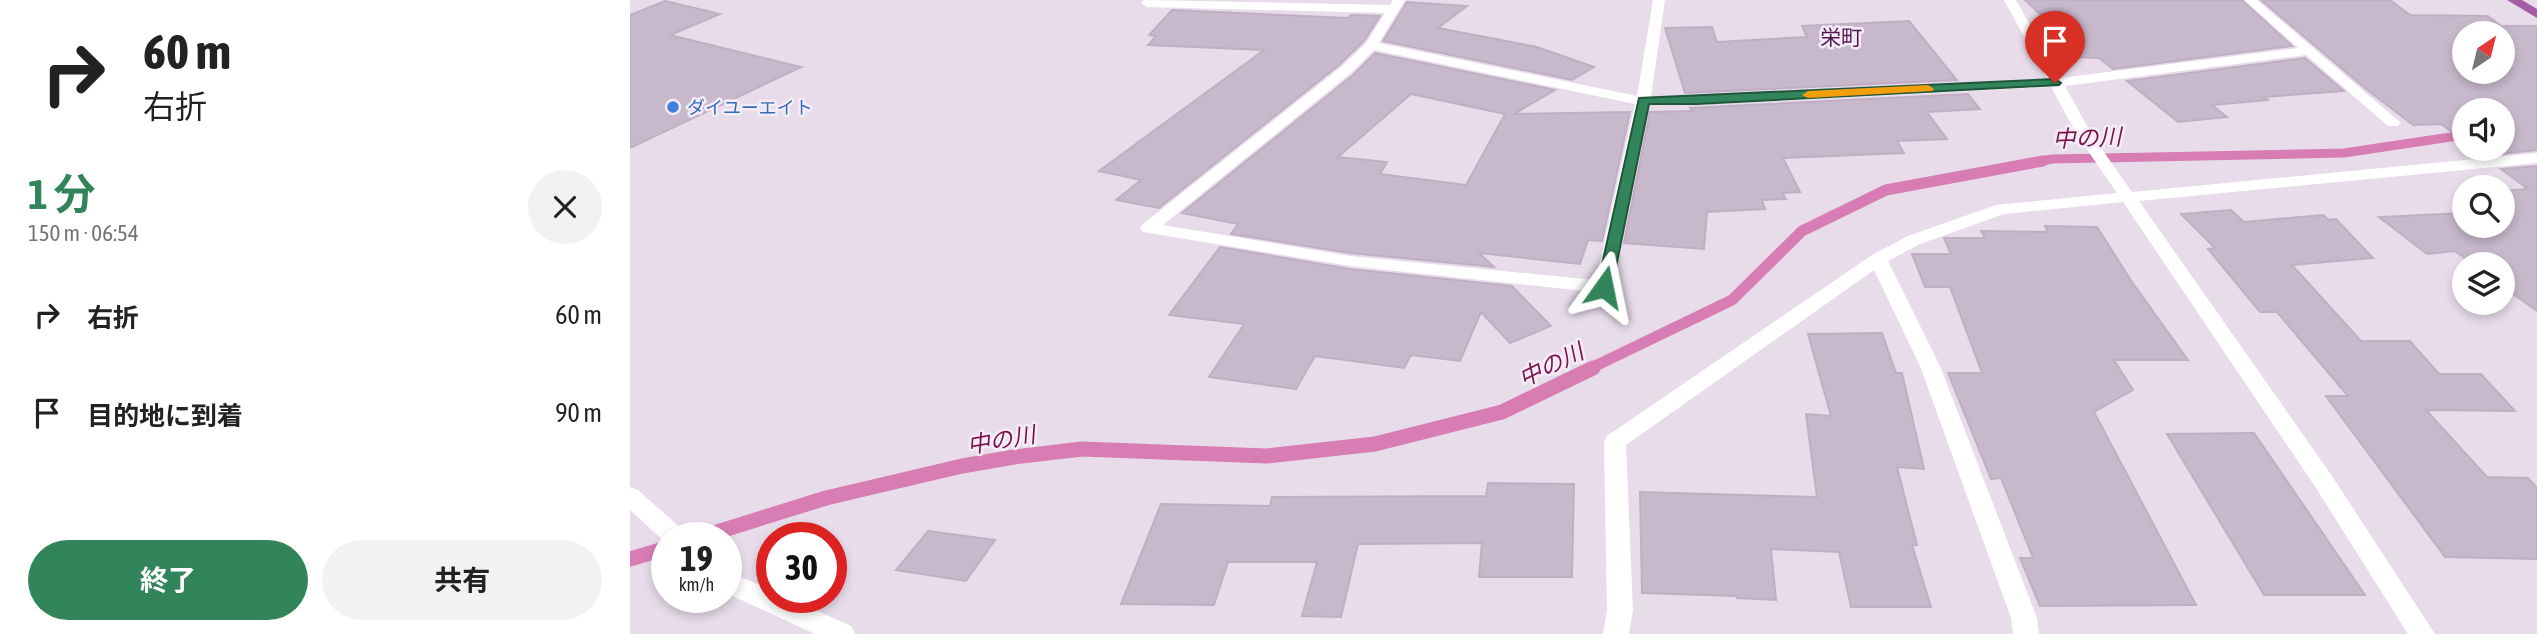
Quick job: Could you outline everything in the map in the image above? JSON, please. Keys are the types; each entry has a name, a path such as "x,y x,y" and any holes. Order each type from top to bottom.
{"main road":[{"path":"2512,0 2537,14"}],"street":[{"path":"1395,4 1371,45 1346,70 1149,228 1350,261 1604,287 1643,100 1659,0"},
{"path":"2010,0 2085,135 2324,482 2422,634"},
{"path":"2250,0 2393,123"},
{"path":"1147,3 1395,4"},
{"path":"1371,45 1643,100 1697,101 2055,83 2308,51"},
{"path":"1616,634 1620,610 1615,442 1878,259 1914,240 2002,209 2124,190 2537,158"},
{"path":"1878,259 1930,366 2024,618 2026,634"},
{"path":"630,496 659,522"},
{"path":"742,588 842,634"}],"building":[{"path":"2025,0 2242,0 2292,46 2113,69 2099,58 2075,57 2059,32"},
{"path":"2261,0 2390,0 2410,15 2488,16 2494,21 2452,21 2452,84 2515,84 2515,26 2537,26 2537,150 2515,152 2515,98 2452,98 2452,132 2441,124 2413,125"},
{"name":"ダイユーエイト","path":"665,1 720,14 670,35 801,67 630,148 630,15"},
{"path":"1407,2 1467,6 1438,28 1537,47 1594,67 1572,80 1383,41"},
{"path":"1172,10 1348,18 1351,15 1380,16 1364,41 1339,65 1159,208 1116,200 1141,180 1099,171 1264,50 1148,45 1156,36 1149,35"},
{"path":"1909,21 1957,80 1685,93 1665,28 1712,27 1717,42 1807,37 1802,26"},
{"path":"1375,53 1555,90 1514,114 1630,112 1602,241 1588,240 1580,264 1479,253 1494,267 1350,253 1231,234 1238,224 1182,213 1353,75","holes":["1411,94 1505,114 1466,185 1380,174 1387,162 1338,157"]},
{"path":"2305,58 2344,91 2264,97 2268,100 2212,105 2227,117 2178,122 2127,81"},
{"path":"1968,94 1980,109 1927,112 1947,139 1897,141 1904,153 1783,158 1800,192 1782,193 1786,199 1762,200 1765,209 1707,212 1704,249 1624,243 1650,112"},
{"path":"2537,166 2537,311 2515,295 2515,252 2455,251 2427,254 2379,217 2452,214 2452,238 2515,238 2515,190 2528,189 2515,179 2515,175 2509,175 2501,169"},
{"path":"2231,210 2244,222 2323,215 2329,220 2336,219 2373,258 2292,265 2361,341 2410,341 2439,374 2481,374 2515,411 2426,410 2487,477 2528,478 2537,488 2537,559 2445,557 2326,396 2348,396 2277,312 2260,312 2208,249 2215,248 2181,214"},
{"path":"2045,226 2097,227 2132,282 2188,360 2114,360 2133,390 2094,412 2196,605 2040,606 2020,558 2033,558 2001,478 1991,479 1948,373 1982,373 1950,287 1925,287 1912,254 1951,254 1944,238 1985,238 1981,231 2048,232"},
{"path":"1220,247 1350,269 1512,286 1551,326 1510,343 1481,312 1460,361 1411,355 1404,368 1315,356 1296,389 1209,377 1244,324 1169,315"},
{"path":"1882,333 1896,373 1902,373 1924,469 1897,467 1917,545 1912,545 1931,607 1851,607 1839,552 1771,549 1776,600 1642,593 1640,492 1817,497 1806,414 1831,416 1808,334"},
{"path":"2254,433 2365,595 2264,595 2167,434"},
{"path":"1488,483 1574,484 1572,577 1479,577 1482,543 1358,544 1341,617 1302,616 1317,562 1228,562 1214,605 1121,604 1161,504 1270,506 1272,497 1486,496"},
{"path":"928,531 995,540 966,581 896,570"}],"waterway":[{"name":"中の川","path":"2034,162 2052,159 2344,153 2452,137"},
{"name":"中の川","path":"1589,369 1732,300 1802,231 1886,190 2043,161"},
{"name":"中の川","path":"742,524 826,498 962,466 1014,457 1082,449 1267,456 1375,444 1502,412 1593,368"},
{"name":"中の川","path":"630,559 651,553"}],"slow traffic":[{"path":"1808,95 1928,89"}],"place":[{"name":"ダイユーエイト","path":"673,107"}],"district":[{"name":"栄町","path":"1841,37"}],"route":[{"path":"1604,287 1643,100 1697,101 2055,83"}]}
